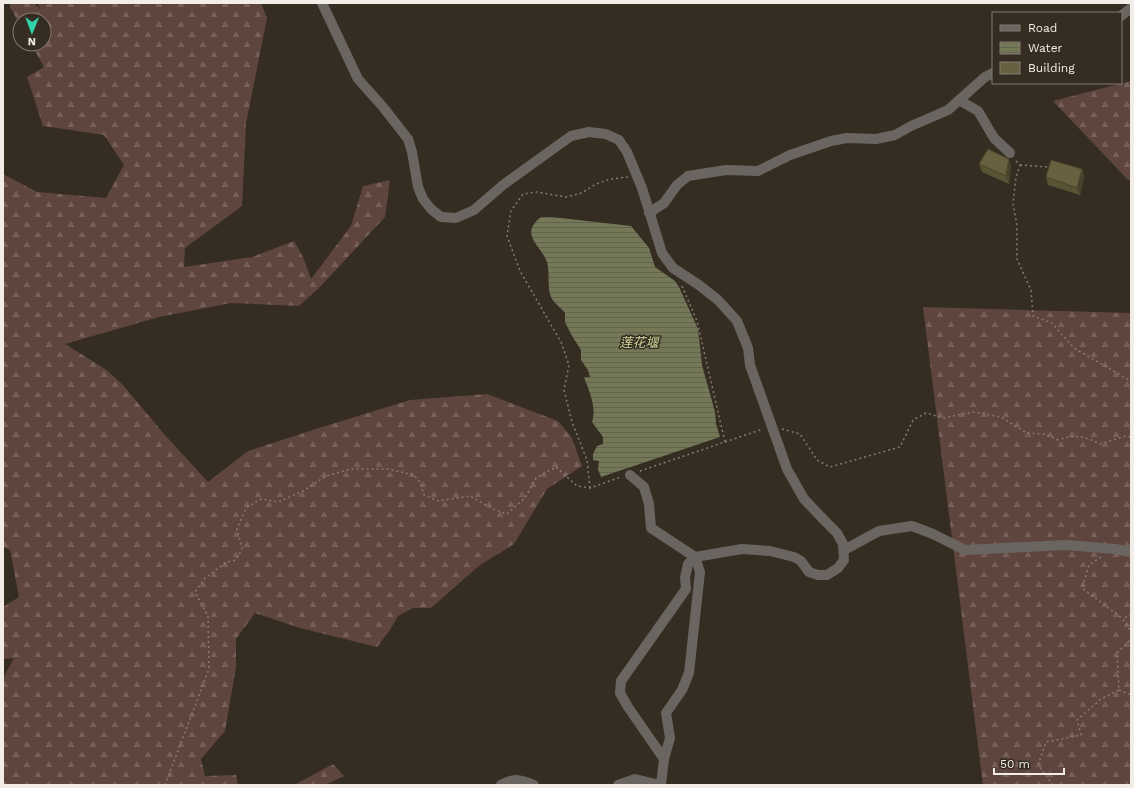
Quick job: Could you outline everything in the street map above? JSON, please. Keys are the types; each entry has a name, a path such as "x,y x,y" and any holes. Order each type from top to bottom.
{"street":[{"path":"322,3 358,79 383,107 408,139 412,152 418,187 423,199 431,209 441,217 456,218 474,210 503,185 571,136 589,132 606,134 619,140 628,152 636,176 642,188 662,253 673,268 699,285 718,300 737,321 748,348 750,365 787,469 804,498 838,533 843,544 844,560 838,568 827,575 818,576 810,572 801,561 794,557 770,551 742,549 695,557 688,564 684,578 686,589 620,681 620,693 664,760"},
{"path":"1122,15 1131,8"},
{"path":"649,213 664,203 676,185 688,176 726,170 758,171 790,155 831,141 847,138 876,139 895,135 911,126 948,110 985,77 992,74"},
{"path":"959,100 978,111 994,138 1010,153"},
{"path":"618,785 635,779 661,785 664,760 670,738 666,713 682,690 689,673 700,572 695,557 650,528 649,504 644,487 630,474"},
{"path":"844,550 879,531 912,526 933,534 965,550 1066,545 1131,552"},
{"path":"501,785 510,780 524,781 534,785"}],"path":[{"path":"1010,153 1020,165 1046,167"},
{"path":"1020,165 1016,177 1014,203 1017,226 1016,259 1031,290 1033,316 1052,323 1074,348 1131,381"},
{"path":"590,488 587,460 572,422 564,390 569,365 561,342 520,271 507,236 511,211 523,194 537,192 566,197 582,193 596,184 611,179 636,176"},
{"path":"681,283 697,321 725,442"},
{"path":"166,785 209,669 208,616 195,592 205,578 227,562 236,560 242,548 237,529 246,508 261,499 278,502 303,491 326,476 351,469 388,469 414,475 420,482 424,495 438,501 470,496 493,509 507,514 525,498 536,478 556,468 577,486 590,488 772,426 800,434 817,460 830,467 900,447 913,420 926,414 943,418 973,412 1001,417 1027,433 1045,434 1058,440 1070,436 1088,438 1100,444 1126,436 1131,437"},
{"path":"1114,549 1089,565 1082,588 1123,619 1131,632"},
{"path":"1123,619 1131,614"},
{"path":"1119,690 1117,653 1131,639"},
{"path":"1053,785 1038,765 1046,742 1081,735 1077,720 1101,699 1119,690 1131,695"}],"green space":[{"path":"10,3 34,3 40,9 38,3 261,3 267,18 246,123 242,206 185,248 184,267 252,257 294,241 303,257 311,279 351,226 363,186 390,180 385,217 319,288 299,306 231,303 159,317 65,344 105,369 122,384 164,434 208,482 248,451 319,428 410,400 487,394 558,421 572,438 582,466 547,489 514,544 480,565 431,608 413,608 398,616 390,630 377,647 300,628 255,613 236,639 236,667 225,731 201,759 205,776 236,775 238,785 3,785 3,678 14,658 3,659 3,607 19,597 10,550 3,547 3,174 37,192 106,198 124,165 104,135 43,126 27,77 44,67 36,52 52,52 52,12 13,12"},
{"path":"1131,81 1131,180 1128,180 1053,101"},
{"path":"923,307 1131,313 1131,785 983,785"},
{"path":"333,764 344,776 325,785 294,785"}],"water":[{"name":"莲花堰","path":"541,217 631,226 649,248 655,267 675,281 679,287 698,329 702,365 715,412 716,424 720,437 601,477 598,469 599,461 593,460 593,454 597,446 603,444 603,437 592,422 594,411 593,405 584,377 590,377 588,370 581,360 581,350 565,322 565,313 551,297 547,262 531,235 534,223"}],"building":[{"path":"988,149 1009,159 1006,176 979,164"},
{"path":"1051,160 1082,169 1077,188 1046,177"}]}
